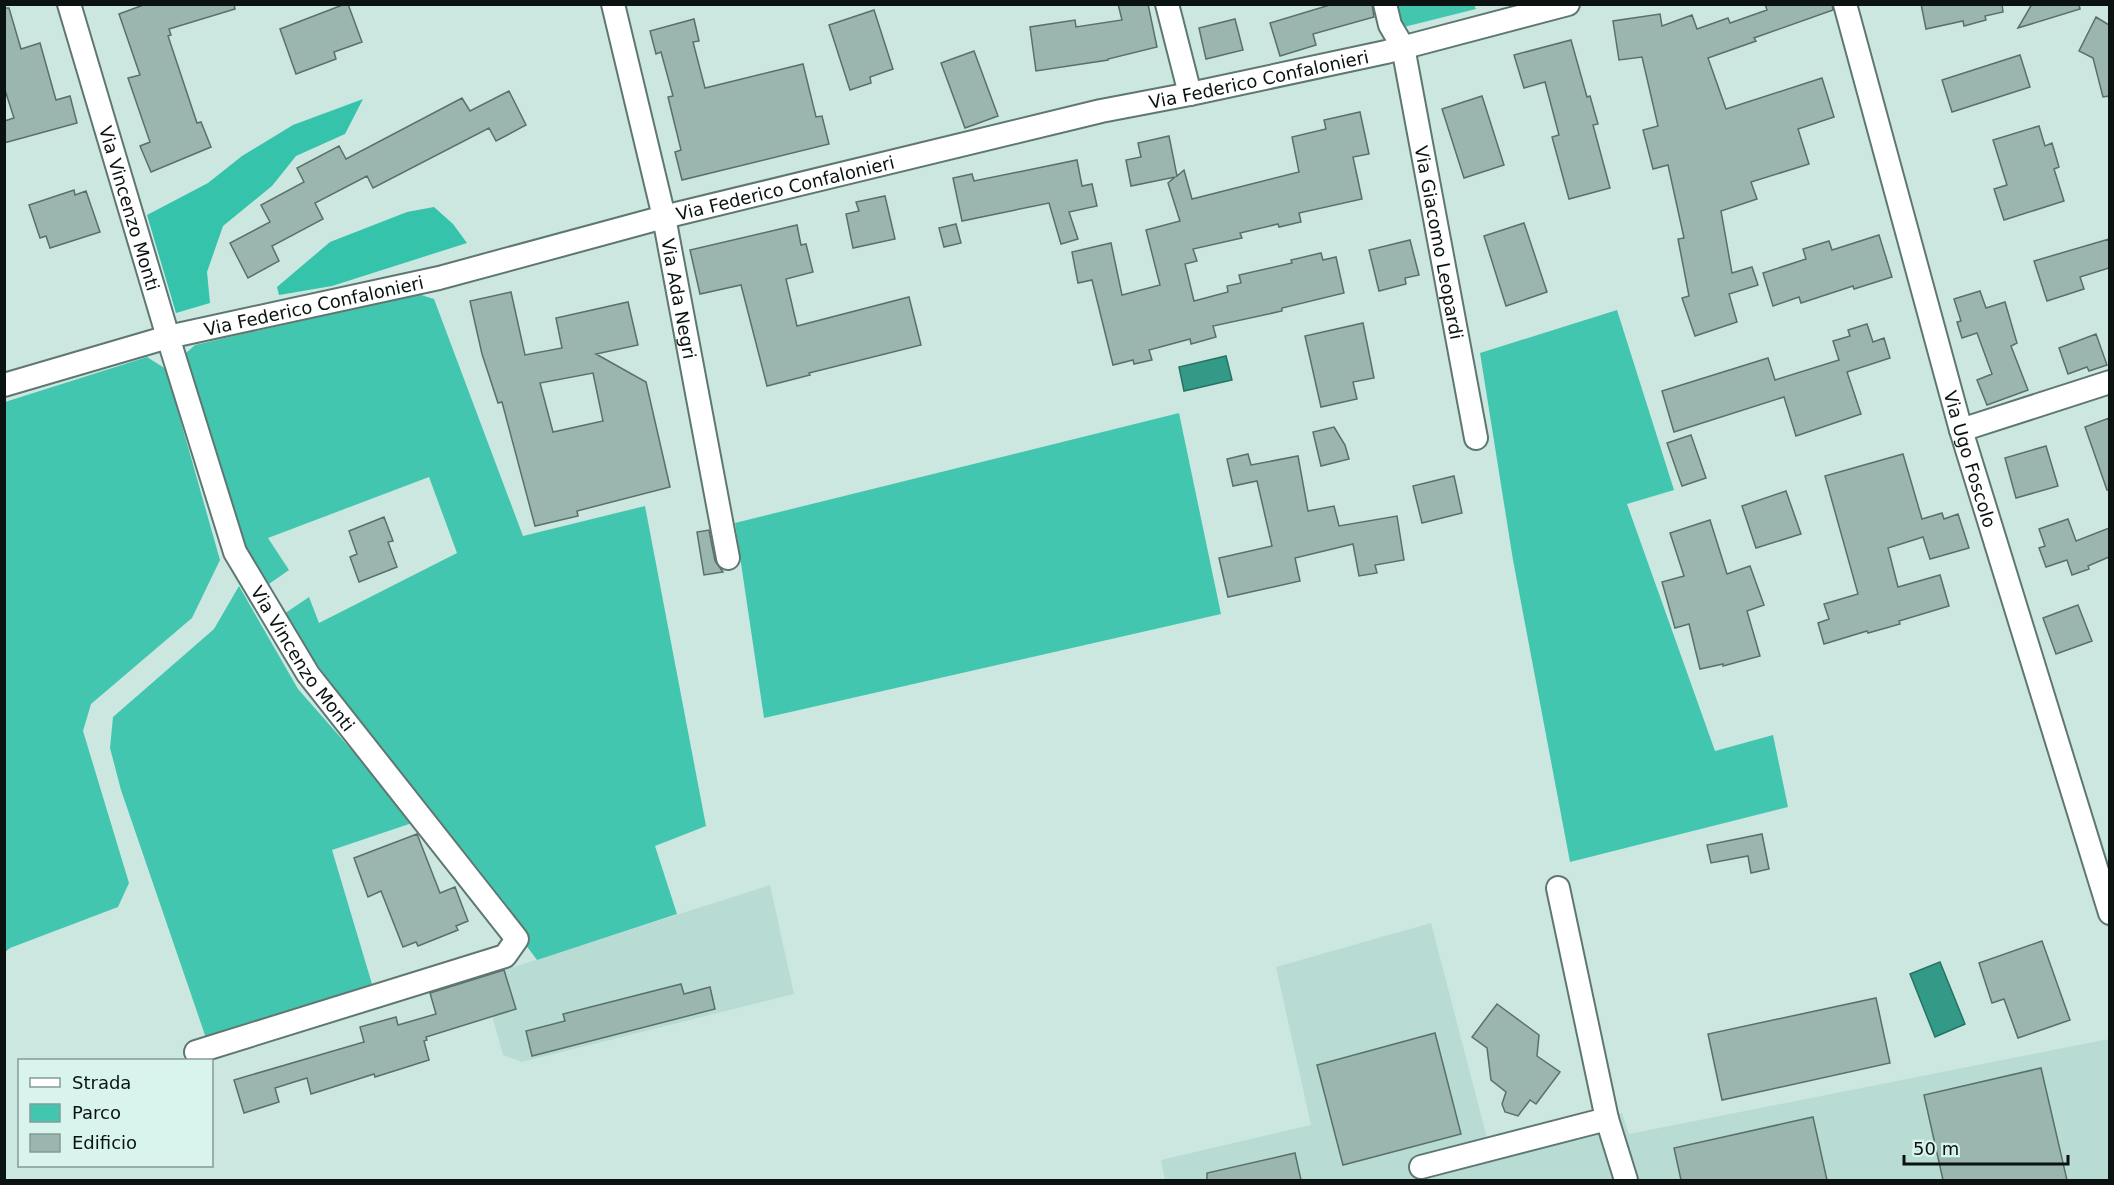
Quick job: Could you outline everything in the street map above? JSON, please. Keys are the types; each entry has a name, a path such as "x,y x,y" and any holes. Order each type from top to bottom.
{"street":[{"name":"Via Vincenzo Monti","path":"69,4 235,552 308,674 517,939 505,956 196,1052"},
{"name":"Via Ada Negri","path":"613,4 664,217 728,558"},
{"path":"1167,4 1190,94"},
{"name":"Via Giacomo Leopardi","path":"1385,4 1390,25 1402,47 1476,438"},
{"name":"Via Federico Confalonieri","path":"4,385 168,337 439,278 664,217 1101,111 1190,94 1402,47 1568,4"},
{"name":"Via Ugo Foscolo","path":"1845,4 1961,430 2109,912"},
{"path":"1961,430 2109,382"},
{"path":"1558,888 1607,1119 1626,1180"},
{"path":"1421,1167 1607,1119"}],"shaded area":[{"path":"363,99 345,134 296,156 272,186 223,226 207,272 210,303 176,313 147,215 208,183 242,156 293,125"},
{"path":"434,207 453,224 467,243 332,286 279,295 277,287 330,242 407,212"},
{"path":"1226,356 1232,380 1184,391 1179,367"},
{"path":"770,885 794,994 522,1062 503,1055 492,1016 516,1009 504,970"},
{"path":"1431,923 1487,1138 1622,1113 1629,1134 2109,1039 2109,1180 1165,1180 1161,1160 1311,1125 1276,967"},
{"path":"1940,962 1965,1024 1935,1037 1910,974"}],"green space":[{"path":"1389,5 1474,5 1476,9 1396,29"},
{"path":"418,294 434,299 523,536 645,506 706,826 655,846 677,914 537,960 281,616 309,597 319,623 457,553 429,477 268,538 289,570 269,584 243,544 186,353 195,345"},
{"path":"1617,310 1674,490 1627,504 1715,751 1773,735 1788,807 1570,862 1513,560 1480,353"},
{"path":"147,357 166,369 220,560 192,618 91,704 83,731 129,883 118,907 10,948 5,952 5,402"},
{"path":"1179,413 1221,614 764,718 735,523"},
{"path":"239,586 298,689 415,822 332,850 372,984 206,1038 121,790 110,748 113,717 214,629"}],"building":[{"path":"146,4 234,4 235,9 169,29 171,35 168,36 197,123 201,122 211,147 151,172 140,146 150,142 128,78 140,75 119,14"},
{"path":"348,4 362,42 334,52 336,59 296,74 280,29"},
{"path":"1118,4 1148,4 1157,47 1108,60 1036,71 1030,27 1075,20 1076,27 1122,20"},
{"path":"1333,4 1372,4 1374,17 1313,34 1316,45 1280,56 1270,23"},
{"path":"1765,4 1832,4 1833,10 1754,38 1756,41 1708,58 1726,109 1822,78 1834,117 1798,129 1809,164 1751,182 1757,199 1721,211 1732,273 1752,267 1758,285 1729,294 1737,322 1695,336 1682,298 1689,296 1678,239 1684,238 1668,165 1653,169 1643,130 1658,126 1642,57 1619,60 1613,21 1660,14 1662,26 1692,15 1697,29 1728,18 1730,23 1767,10"},
{"path":"1921,4 2002,4 2003,12 1985,16 1986,20 1964,26 1963,21 1926,29"},
{"path":"2032,4 2079,4 2080,9 2018,28"},
{"path":"4,8 9,8 21,49 40,43 56,100 70,96 77,123 4,143 4,121 14,118 4,87"},
{"path":"874,10 893,69 870,77 871,83 850,90 829,25"},
{"path":"2096,17 2109,25 2109,96 2103,97 2093,58 2079,51"},
{"path":"694,19 699,41 693,42 705,88 803,64 816,117 822,116 829,144 682,180 675,152 681,150 668,97 673,96 661,52 656,54 650,31"},
{"path":"1235,19 1243,50 1206,59 1199,28"},
{"path":"1571,40 1587,97 1590,96 1598,124 1593,125 1610,188 1569,199 1552,137 1559,135 1545,82 1524,88 1514,55"},
{"path":"974,51 998,116 965,128 941,63"},
{"path":"2020,55 2030,87 1952,112 1942,80"},
{"path":"509,91 526,125 496,141 489,128 373,188 367,176 315,203 323,219 272,246 279,261 248,278 230,243 270,222 261,205 304,182 297,168 339,146 346,159 462,98 470,111"},
{"path":"1482,96 1504,165 1464,178 1442,109"},
{"path":"1360,112 1369,154 1353,157 1362,199 1299,213 1301,222 1279,227 1278,224 1240,233 1242,238 1193,249 1197,261 1185,264 1194,301 1228,292 1227,286 1241,283 1239,275 1292,263 1291,260 1321,253 1323,260 1336,257 1344,293 1282,308 1282,311 1213,326 1216,337 1191,344 1190,339 1149,350 1152,360 1134,364 1133,360 1113,365 1092,280 1078,283 1072,252 1111,243 1122,295 1160,285 1146,230 1180,221 1168,183 1175,177 1131,186 1126,160 1141,157 1138,143 1169,136 1177,176 1184,170 1192,199 1299,172 1292,137 1326,129 1324,120"},
{"path":"2039,126 2045,146 2052,143 2059,167 2054,169 2064,201 2004,220 1994,189 2007,185 1993,140"},
{"path":"1077,160 1082,186 1092,184 1097,206 1069,212 1078,239 1061,244 1049,203 962,221 953,178 972,174 974,181"},
{"path":"74,190 75,195 86,191 100,232 50,248 46,236 40,238 29,205"},
{"path":"885,196 895,239 853,248 846,214 859,211 856,202"},
{"path":"1524,223 1547,292 1506,306 1484,236"},
{"path":"956,224 961,243 944,247 939,228"},
{"path":"797,225 801,245 806,244 813,272 786,279 797,326 909,297 921,345 767,386 741,285 700,294 690,250"},
{"path":"1879,235 1892,277 1854,289 1853,286 1801,303 1799,297 1773,306 1763,273 1806,259 1803,249 1829,241 1832,250"},
{"path":"2109,239 2109,268 2080,277 2084,289 2047,301 2034,261"},
{"path":"1410,240 1419,275 1405,278 1406,284 1379,291 1369,250"},
{"path":"1980,291 1986,308 2005,302 2017,343 2011,346 2028,390 1987,405 1977,380 1992,374 1977,333 1962,338 1957,322 1961,321 1954,299"},
{"path":"511,292 525,355 562,348 556,318 628,302 638,345 596,354 646,382 670,487 577,511 578,516 535,526 502,402 498,403 482,354 470,301","holes":["593,373 603,421 553,432 540,383"]},
{"path":"1363,323 1374,378 1353,382 1357,399 1321,407 1305,336"},
{"path":"1867,324 1873,342 1884,338 1890,358 1847,372 1861,414 1796,436 1784,397 1674,432 1662,391 1768,358 1775,380 1839,360 1833,341 1850,336 1848,330"},
{"path":"2096,334 2107,365 2089,371 2087,367 2068,374 2059,348"},
{"path":"2109,418 2109,490 2107,490 2085,427"},
{"path":"1334,427 1345,445 1349,459 1321,466 1313,432"},
{"path":"1691,435 1706,478 1682,486 1667,443"},
{"path":"2046,446 2058,486 2016,498 2005,458"},
{"path":"1248,454 1251,465 1298,456 1308,511 1334,506 1339,526 1397,516 1404,560 1375,565 1377,573 1359,576 1353,544 1295,558 1300,581 1228,597 1219,558 1272,546 1257,481 1233,486 1227,459"},
{"path":"1903,454 1922,519 1942,513 1944,519 1958,514 1969,548 1930,559 1923,537 1888,548 1898,587 1940,575 1949,606 1899,621 1900,624 1824,644 1818,623 1829,619 1824,604 1858,594 1825,476"},
{"path":"1454,476 1462,513 1422,523 1413,486"},
{"path":"1786,491 1801,534 1756,548 1742,506"},
{"path":"384,517 393,541 388,542 397,567 359,582 350,557 357,554 349,531"},
{"path":"2068,519 2076,541 2109,528 2109,557 2088,566 2089,569 2072,575 2067,560 2046,567 2039,548 2045,546 2039,529"},
{"path":"1710,520 1727,574 1750,566 1764,605 1747,611 1760,656 1723,666 1723,664 1700,669 1689,624 1675,628 1662,582 1684,576 1670,533"},
{"path":"709,530 715,561 723,572 704,575 697,532"},
{"path":"2078,605 2092,641 2056,654 2043,618"},
{"path":"417,834 440,893 455,887 468,921 456,926 458,930 418,946 416,942 403,947 381,891 368,897 354,858"},
{"path":"1762,834 1769,869 1751,873 1748,856 1711,863 1707,845"},
{"path":"2042,941 2070,1020 2018,1038 2004,999 1992,1003 1979,963"},
{"path":"504,970 516,1009 426,1037 427,1040 424,1041 429,1060 311,1094 307,1078 275,1088 279,1102 244,1113 234,1080 364,1042 360,1027 396,1017 398,1025 436,1014 430,993"},
{"path":"681,984 684,994 710,987 715,1009 532,1056 526,1031 565,1021 563,1014"},
{"path":"1876,998 1890,1063 1722,1100 1708,1034"},
{"path":"1497,1004 1539,1035 1537,1056 1560,1072 1536,1104 1530,1100 1518,1116 1505,1112 1502,1104 1506,1092 1491,1080 1487,1048 1472,1037"},
{"path":"1435,1033 1461,1134 1343,1165 1317,1065"},
{"path":"2041,1068 2067,1180 1943,1180 1924,1095"},
{"path":"1813,1117 1827,1180 1681,1180 1674,1148"},
{"path":"1295,1153 1301,1180 1207,1180 1207,1173"}]}
